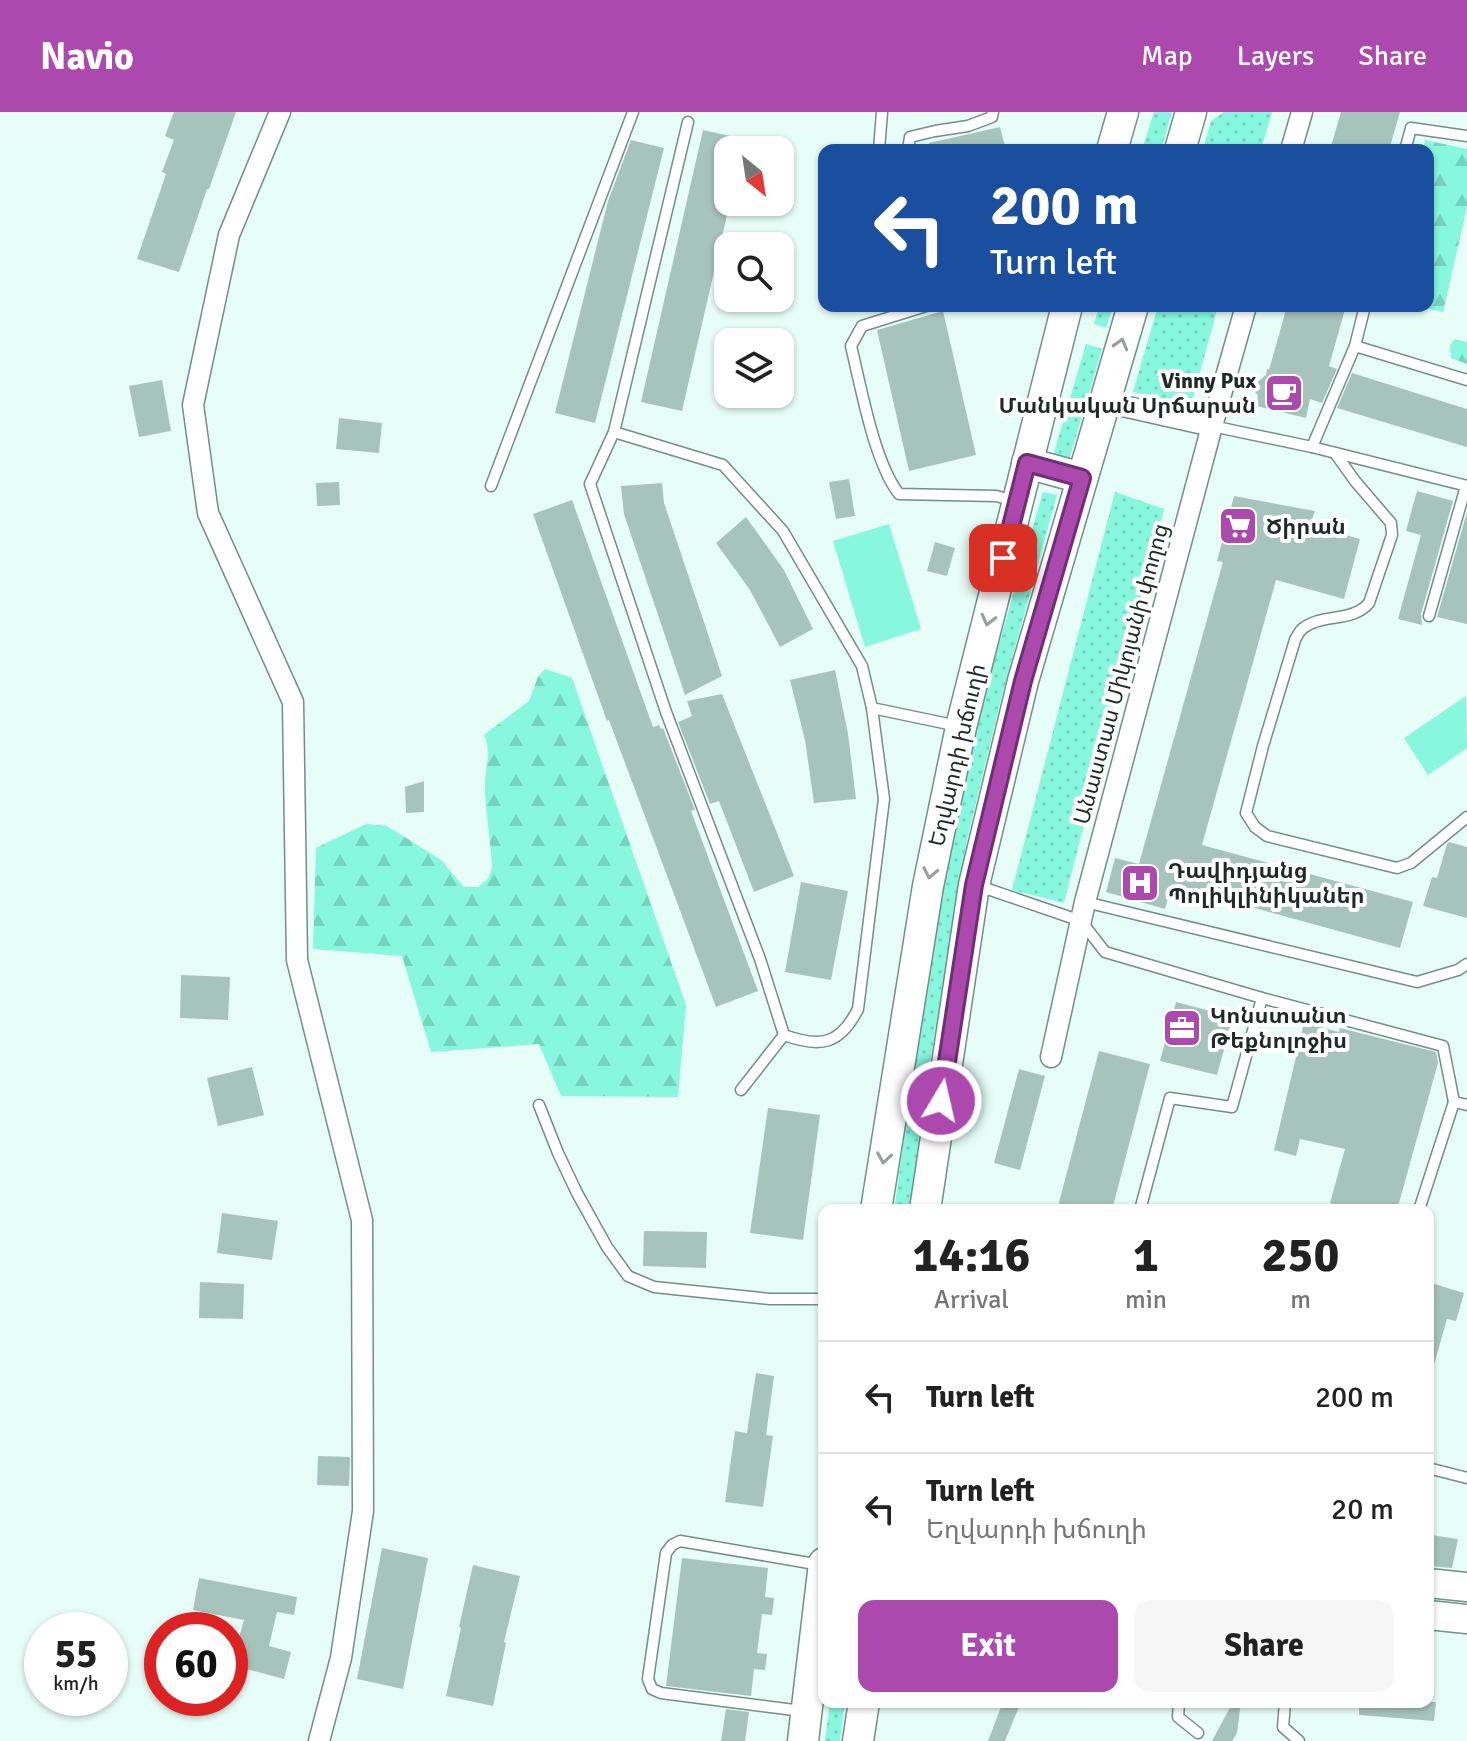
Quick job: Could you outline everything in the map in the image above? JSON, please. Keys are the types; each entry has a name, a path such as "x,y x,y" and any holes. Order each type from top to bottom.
{"main road":[{"path":"1114,144 1123,112"},
{"path":"1182,144 1191,112"},
{"name":"Եղվարդի խճուղի","path":"877,1204 928,886 961,727 1065,312"},
{"name":"Եղվարդի խճուղի","path":"926,1204 974,885 1023,681 1131,312"},
{"path":"1027,463 1082,478"},
{"path":"1434,1584 1467,1589"},
{"path":"804,1726 818,1613"},
{"path":"1434,1616 1464,1619"},
{"path":"858,1741 863,1708"}],"street":[{"path":"280,112 229,235 193,405 208,513 293,702 297,960 362,1220 363,1511 341,1658 319,1741"},
{"path":"1293,144 1302,112"},
{"name":"Անաստաս Միկոյանի փողոց","path":"1051,1057 1083,912 1244,312"},
{"path":"1105,402 1212,426"}],"lane":[{"path":"491,486 633,112"},
{"path":"879,144 882,112"},
{"path":"909,144 910,137 968,126 992,117 993,112"},
{"path":"688,122 614,432 590,484 666,712 760,959 784,1035"},
{"path":"1407,144 1411,128 1467,136"},
{"path":"907,312 862,326 851,346 875,440 899,494 996,496 1017,502"},
{"path":"1312,447 1355,346 1364,312"},
{"path":"1355,346 1467,380"},
{"path":"1212,426 1312,447 1466,486 1429,616"},
{"path":"614,432 723,465 783,531 862,666 872,708 884,799 858,1009 851,1024 836,1038 819,1044 784,1035"},
{"path":"1335,453 1391,523 1392,535 1369,603 1362,611 1301,629 1295,640 1246,813 1255,827 1267,836 1397,868 1411,863 1467,817"},
{"path":"872,708 961,727"},
{"path":"974,885 1083,912 1417,982 1458,970 1467,964"},
{"path":"1083,912 1105,952 1443,1046 1454,1102 1421,1204"},
{"path":"1142,1204 1170,1098 1232,1107 1262,998"},
{"path":"741,1090 784,1035"},
{"path":"1454,1102 1467,1105"},
{"path":"539,1105 577,1193 607,1247 628,1276 654,1287 770,1299 818,1299"},
{"path":"1434,1470 1467,1478"},
{"path":"804,1726 661,1693 652,1689 648,1679 666,1553 672,1545 680,1541 818,1563"},
{"path":"1464,1619 1467,1589"},
{"path":"1179,1708 1178,1717 1198,1733"},
{"path":"1285,1708 1283,1727 1299,1741"}],"green space":[{"path":"1154,112 1172,112 1163,144 1144,144"},
{"path":"1224,112 1272,112 1263,144 1205,144 1211,121"},
{"path":"1425,140 1467,149 1467,207 1443,312 1434,310 1434,144 1424,144"},
{"path":"1097,312 1111,312 1106,328 1094,324"},
{"path":"1156,312 1216,312 1191,405 1133,392"},
{"path":"1455,339 1467,342 1467,364 1451,358 1450,345"},
{"path":"1086,344 1102,349 1069,460 1053,456"},
{"path":"1043,492 1057,495 1001,699 968,836 928,1074 911,1204 895,1204 937,907 965,772"},
{"path":"1115,492 1164,509 1064,903 1012,890"},
{"path":"889,524 921,629 865,647 833,541"},
{"path":"545,669 572,678 686,1005 678,1097 561,1096 539,1044 431,1052 402,956 313,949 316,848 366,824 387,826 441,860 464,887 478,887 488,879 492,868 485,795 488,748 484,735 529,701 538,677"},
{"path":"1466,696 1467,748 1428,775 1404,738"},
{"path":"829,1708 844,1708 840,1741 825,1741"}],"building":[{"path":"174,112 236,112 179,272 137,259 166,174 162,172 174,140 165,136"},
{"path":"1341,112 1400,112 1391,144 1332,144"},
{"path":"1000,127 1004,144 929,144"},
{"path":"703,130 730,136 714,136 714,216 727,216 723,232 714,232 714,272 682,411 641,402"},
{"path":"631,140 664,148 595,423 555,413 608,201"},
{"path":"943,312 976,455 909,471 877,330"},
{"path":"1285,312 1344,312 1329,366 1337,369 1322,403 1310,399 1306,418 1256,406 1256,383 1269,370"},
{"path":"1352,373 1467,409 1467,447 1337,408"},
{"path":"162,380 171,431 139,437 129,386"},
{"path":"339,418 382,423 379,453 336,449"},
{"path":"849,479 855,516 836,519 829,482"},
{"path":"339,482 340,505 317,506 316,483"},
{"path":"662,483 664,503 722,676 685,695 624,514 621,486"},
{"path":"1417,491 1453,501 1421,614 1422,625 1398,619 1421,535 1406,531"},
{"path":"1234,496 1315,511 1310,525 1360,539 1344,599 1276,580 1202,845 1413,902 1400,948 1189,890 1187,897 1170,891 1165,909 1106,892 1115,858 1139,864 1223,562 1217,561"},
{"path":"572,500 653,727 659,725 663,728 695,810 691,811 758,991 716,1007 607,721 533,514"},
{"path":"1467,512 1467,624 1437,617"},
{"path":"746,517 784,570 813,629 780,647 750,590 716,543"},
{"path":"935,542 955,548 947,576 927,571"},
{"path":"835,670 848,734 856,799 814,803 805,740 790,680"},
{"path":"722,694 794,876 754,892 719,801 710,804 678,722 692,716 687,701"},
{"path":"424,781 424,812 406,813 405,787"},
{"path":"1449,842 1467,847 1467,918 1423,906 1432,877 1437,878"},
{"path":"801,882 848,891 831,980 785,972"},
{"path":"181,975 230,977 228,1020 180,1018"},
{"path":"1176,1002 1233,1017 1217,1075 1160,1061"},
{"path":"1304,1023 1339,1032 1340,1028 1436,1052 1438,1063 1399,1204 1330,1203 1345,1149 1300,1139 1296,1156 1274,1150"},
{"path":"1099,1051 1150,1064 1114,1204 1059,1204"},
{"path":"252,1067 264,1115 218,1126 207,1078"},
{"path":"1019,1069 1045,1076 1020,1170 994,1163"},
{"path":"768,1108 820,1115 803,1240 750,1233"},
{"path":"222,1213 278,1221 272,1260 217,1253"},
{"path":"644,1231 707,1232 706,1268 643,1266"},
{"path":"200,1282 244,1284 243,1319 199,1318"},
{"path":"1434,1284 1464,1293 1456,1321 1447,1319 1434,1364"},
{"path":"756,1373 774,1376 766,1435 773,1436 763,1507 725,1502 735,1431 747,1433"},
{"path":"318,1456 350,1457 349,1486 317,1485"},
{"path":"1434,1535 1458,1539 1452,1568 1434,1566"},
{"path":"382,1548 428,1558 403,1689 357,1679"},
{"path":"682,1558 768,1568 765,1597 774,1598 772,1615 762,1614 757,1653 767,1654 765,1670 754,1669 751,1696 666,1686"},
{"path":"473,1565 520,1576 493,1706 446,1696"},
{"path":"199,1578 297,1597 294,1615 277,1612 269,1646 291,1652 284,1679 248,1669 248,1612 193,1610"},
{"path":"1436,1702 1434,1721 1359,1715 1359,1708 1434,1708"},
{"path":"1001,1708 1019,1708 1005,1741 988,1741"},
{"path":"1230,1708 1240,1708 1237,1733 1232,1741 1212,1741"},
{"path":"726,1709 749,1712 745,1741 721,1741"}],"place":[{"name":"Vinny Pux Մանկական Սրճարան","path":"1284,393"},
{"name":"Ծիրան","path":"1238,526"},
{"name":"Դավիդյանց Պոլիկլինիկաներ","path":"1140,883"},
{"name":"Կոնստանտ Թեքնոլոջիս","path":"1182,1028"}],"route":[{"path":"941,1101 974,885 1023,681 1082,478 1027,463 1003,558"}]}
